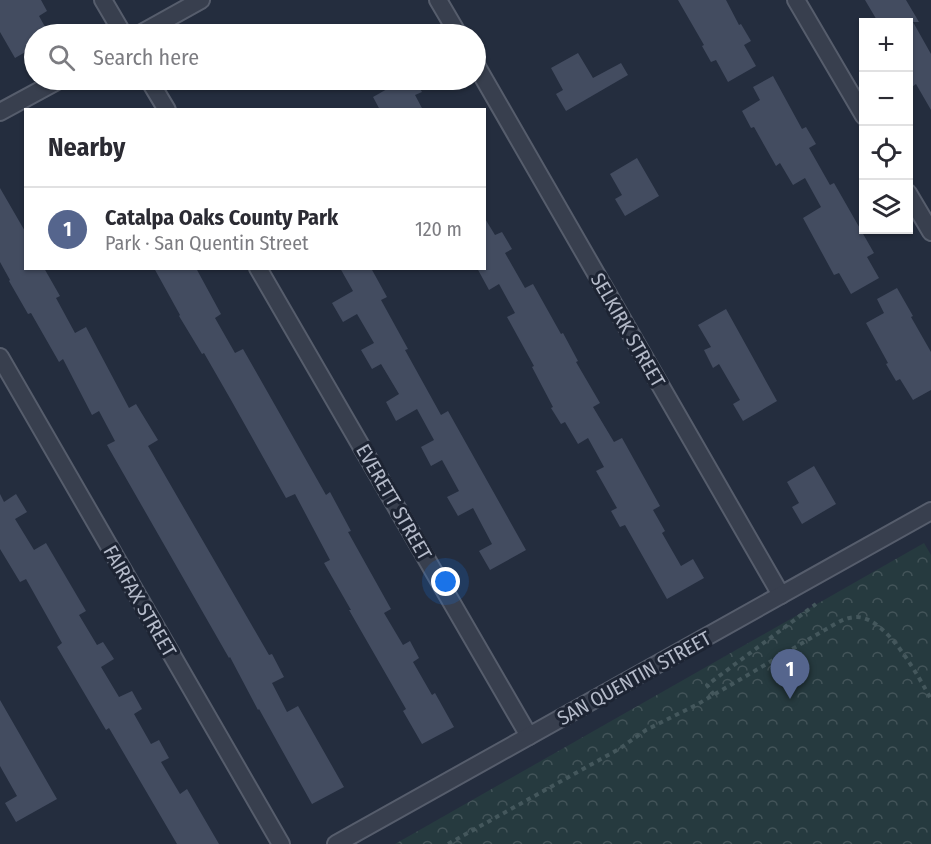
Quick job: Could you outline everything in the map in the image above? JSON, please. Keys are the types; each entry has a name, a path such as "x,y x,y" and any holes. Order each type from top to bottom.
{"street":[{"path":"103,0 117,24"},
{"path":"158,24 201,0"},
{"path":"438,0 452,24"},
{"path":"796,0 859,107"},
{"name":"SELKIRK STREET","path":"486,82 781,595"},
{"path":"0,112 41,90"},
{"path":"155,90 166,108"},
{"path":"913,201 931,232"},
{"name":"EVERETT STREET","path":"259,270 529,736"},
{"name":"FAIRFAX STREET","path":"0,357 281,844"},
{"name":"SAN QUENTIN STREET","path":"336,844 931,511"}],"path":[{"path":"714,694 707,685 816,604"},
{"path":"448,844 619,749 646,730 848,618 860,617 870,621 896,643 931,699"}],"green space":[{"path":"924,543 931,555 931,844 395,844"}],"building":[{"path":"0,0 41,0 47,11 39,16 43,24 24,24 24,53 15,58 0,32"},
{"path":"678,0 726,0 739,25 741,24 751,41 744,45 756,66 728,82 716,60 711,62 702,46 704,45"},
{"path":"865,0 906,0 919,22 913,22 913,18 876,18"},
{"path":"913,22 931,54 931,110 916,84 913,86"},
{"path":"578,53 593,78 621,63 628,75 566,111 556,94 563,90 551,68"},
{"path":"773,76 802,129 806,127 816,144 809,148 830,185 834,183 859,227 859,234 863,234 874,253 867,257 879,278 851,294 839,273 834,275 803,218 821,207 805,178 793,185 780,163 776,166 742,111 760,100 753,87"},
{"path":"385,90 421,90 422,92 415,95 422,108 379,108 373,97"},
{"path":"637,158 659,196 625,216 615,199 622,195 610,174"},
{"path":"0,188 24,230 24,270 45,270 60,296 56,298 75,333 86,327 129,408 136,404 158,440 148,446 284,677 272,683 287,712 298,706 344,787 312,804 107,445 115,441 99,411 92,415 63,359 59,362 31,313 28,314 0,262"},
{"path":"486,220 495,235 502,232 512,249 505,253 525,288 533,284 561,334 563,333 578,361 576,362 600,403 593,407 614,442 622,438 660,506 653,510 665,531 662,533 681,566 693,559 704,578 667,599 625,525 620,527 611,511 617,508 596,471 604,467 588,438 578,444 565,422 561,424 551,408 553,407 532,367 534,366 507,317 515,313 499,284 489,290 478,270 486,270"},
{"path":"155,270 197,270 221,314 215,318 235,353 243,349 326,495 330,492 351,531 348,532 391,609 384,613 403,645 410,641 419,658 413,662 432,695 435,693 454,727 422,744 403,711 406,709 324,563 330,560 295,494 286,498"},
{"path":"341,270 372,270 387,297 381,300 408,349 405,350 441,415 448,411 526,550 490,570 479,551 492,544 473,508 458,516 447,497 459,491 442,460 431,466 421,447 434,440 417,409 396,421 386,402 399,394 381,364 372,369 361,350 374,343 357,314 343,322 332,303 353,291"},
{"path":"897,288 931,352 931,390 913,400 900,379 896,381 866,323 884,313 877,299"},
{"path":"726,309 777,401 743,421 733,404 740,400 719,364 713,368 704,350 711,347 698,325"},
{"path":"814,466 836,504 802,524 792,507 799,503 787,482"},
{"path":"0,494 4,502 16,494 27,512 15,519 34,550 46,543 86,611 79,615 97,645 103,642 114,659 101,667 119,697 132,691 142,709 134,714 151,744 159,740 169,758 161,762 180,794 187,789 219,844 177,844 109,728 106,730 57,647 62,643 26,579 20,582 0,549"},
{"path":"0,700 57,799 16,822 5,803 17,796 0,766"}],"place":[{"name":"Catalpa Oaks County Park","path":"790,699"}]}
